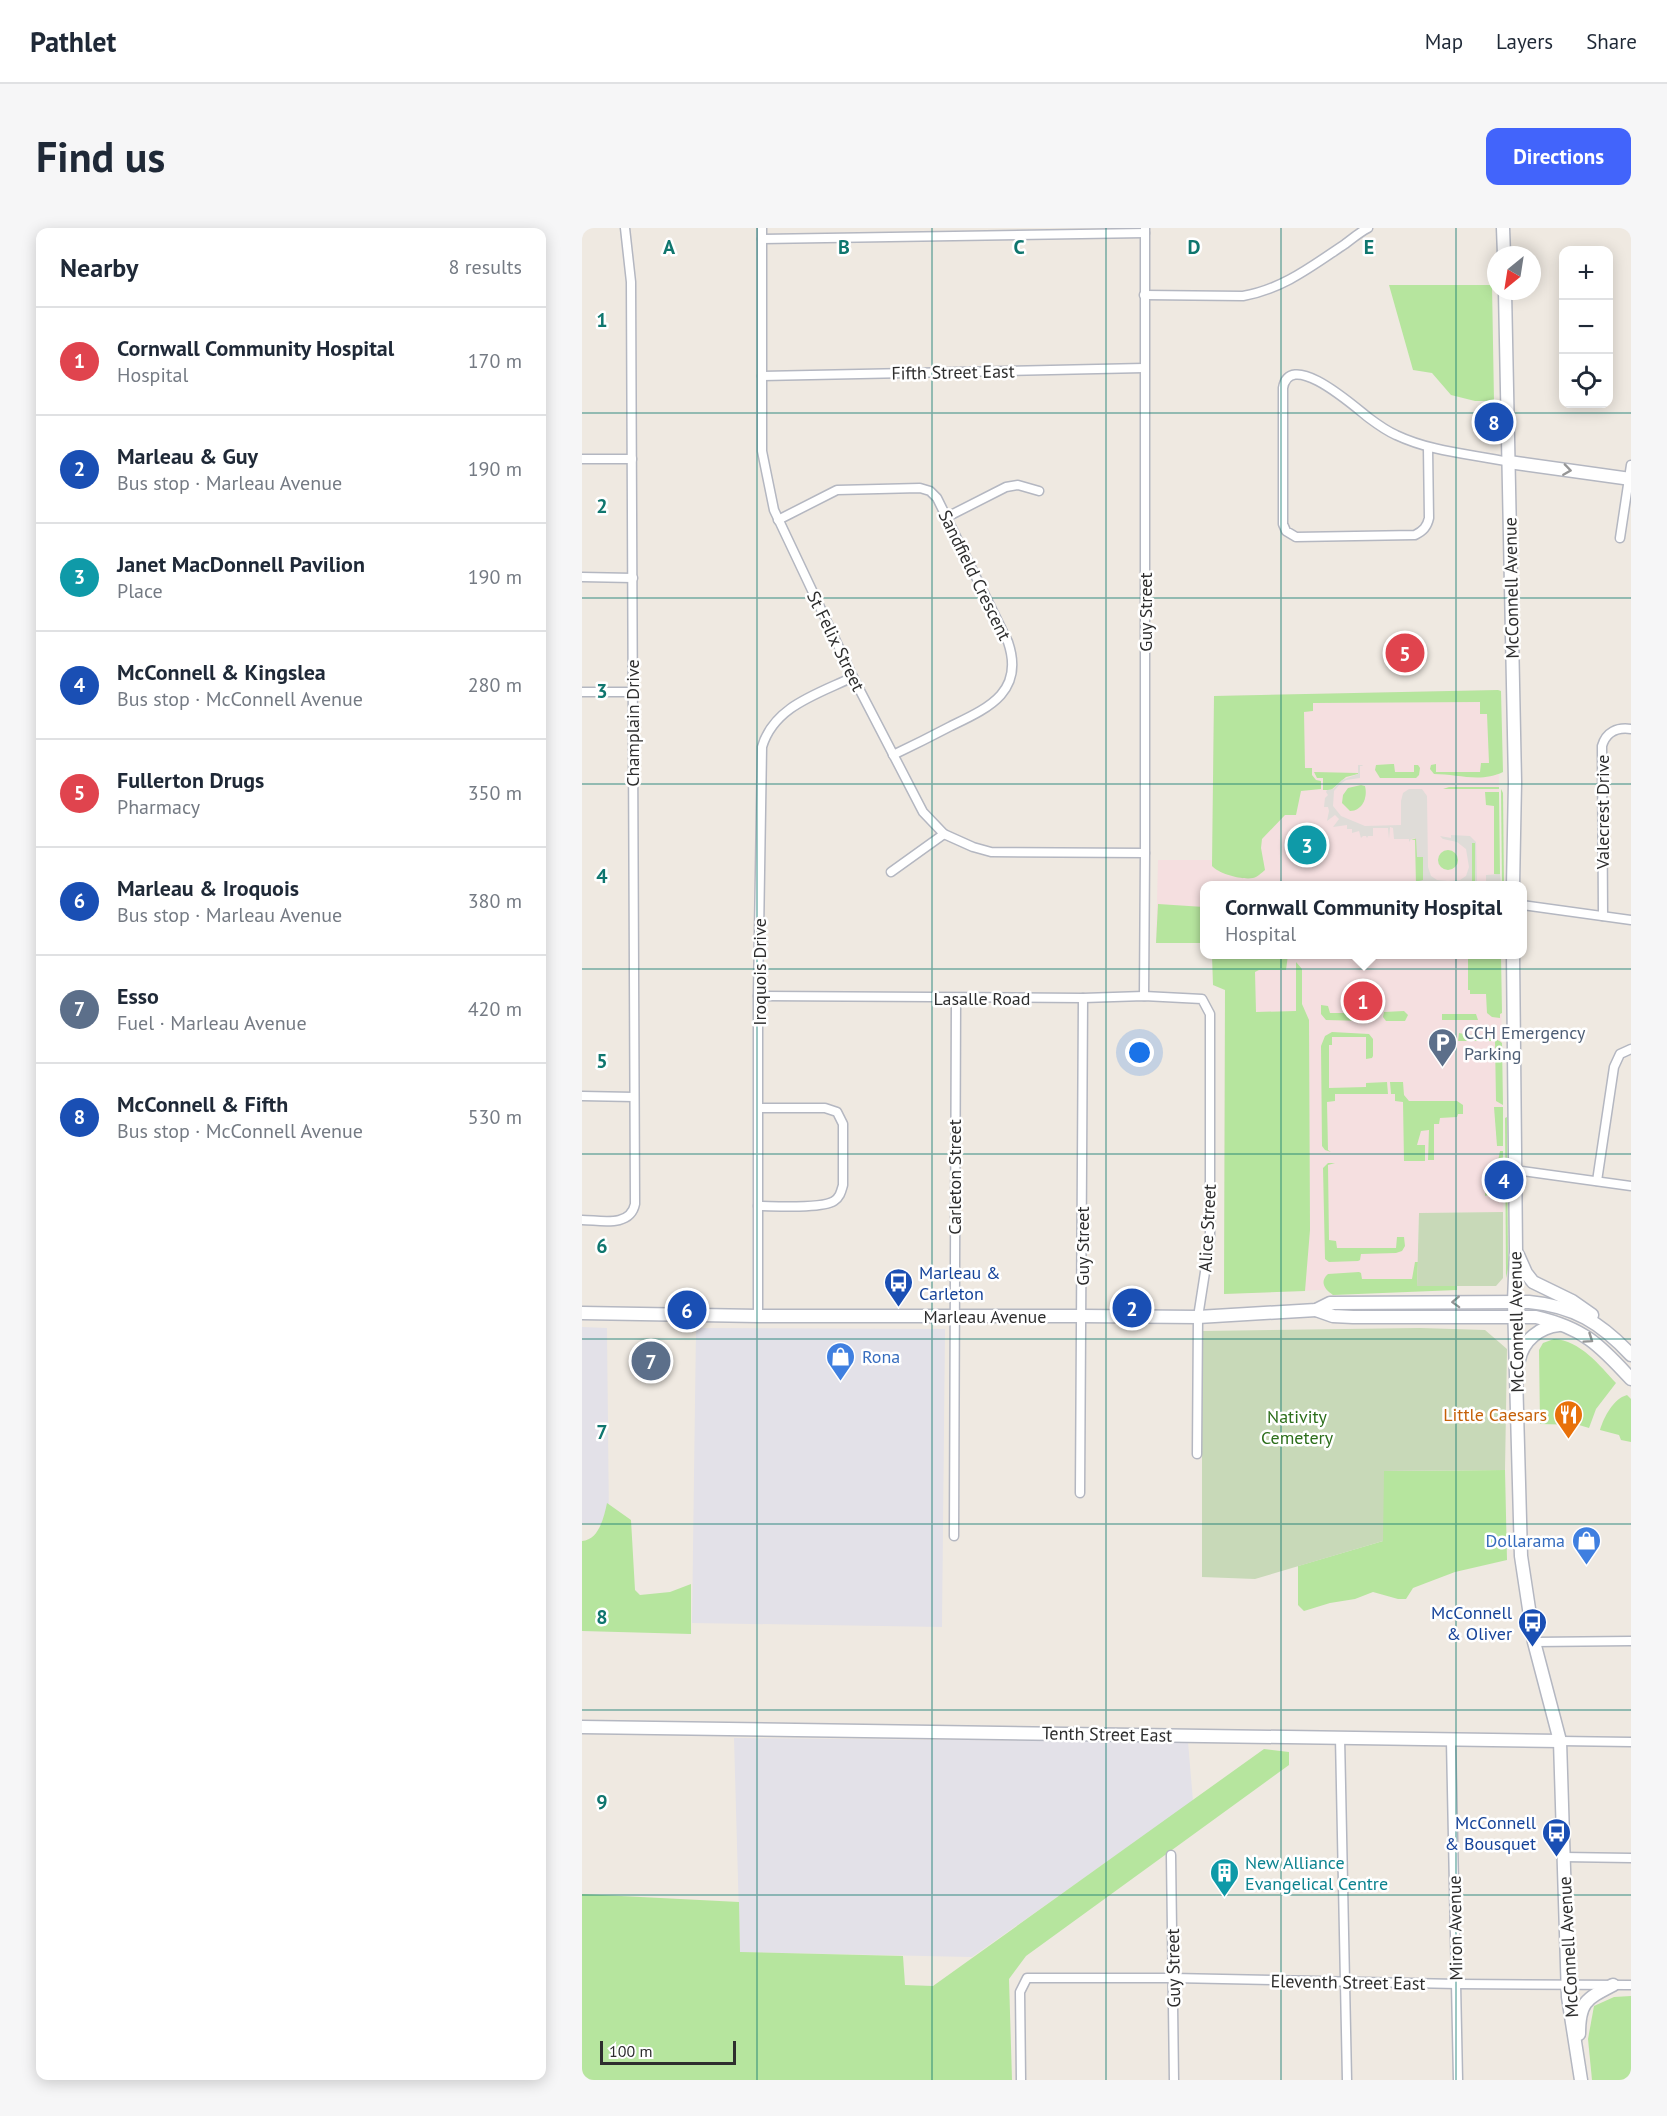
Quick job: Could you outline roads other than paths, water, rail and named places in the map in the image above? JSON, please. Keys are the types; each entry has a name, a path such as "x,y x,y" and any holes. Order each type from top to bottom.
{"main road":[{"path":"1503,228 1504,246"},
{"name":"McConnell Avenue","path":"1505,300 1515,782 1513,881"},
{"path":"1509,462 1630,479"},
{"name":"McConnell Avenue","path":"1513,959 1516,1251 1514,1302 1521,1556 1534,1642 1560,1741 1568,1997 1580,2074"},
{"path":"1516,1251 1526,1273 1533,1282 1583,1307 1631,1355"},
{"name":"Marleau Avenue","path":"1316,1310 1330,1303 1544,1303 1590,1318 1612,1335"},
{"name":"Marleau Avenue","path":"582,1313 758,1317 1198,1317 1316,1310 1343,1317 1536,1317 1563,1324 1597,1343 1631,1379"},
{"path":"1517,1376 1521,1354 1529,1340 1537,1332 1547,1327 1563,1324"},
{"name":"Tenth Street East","path":"582,1727 1560,1741"},
{"path":"1580,2074 1579,2023 1583,2006 1590,1997 1613,1985"}],"street":[{"name":"Champlain Drive","path":"582,1220 621,1221 629,1217 635,1204 631,282 625,228"},
{"name":"St Felix Street","path":"762,228 763,464 770,498 778,520 853,677 923,812 944,834 991,852 1145,853"},
{"path":"1144,295 1243,296 1259,293 1301,274 1368,228"},
{"path":"762,239 1034,231 1145,231"},
{"name":"Guy Street","path":"1144,996 1145,231"},
{"name":"Fifth Street East","path":"762,376 1144,368"},
{"path":"1428,448 1429,518 1428,524 1420,533 1415,535 1296,537 1286,531 1283,524 1283,388 1287,378 1293,375 1308,377 1326,385 1395,435 1428,448 1509,462"},
{"path":"582,459 632,459"},
{"path":"1620,538 1631,465"},
{"path":"947,517 1006,487 1018,485 1039,491"},
{"name":"Sandfield Crescent","path":"778,520 837,490 857,488 925,489 937,498 947,517 1008,642 1013,663 1011,675 1005,691 995,702 893,755"},
{"path":"582,578 633,578"},
{"name":"Iroquois Drive","path":"758,1317 758,996 762,747 765,737 779,717 797,704 853,677"},
{"path":"582,692 632,692"},
{"name":"Valecrest Drive","path":"1603,916 1602,746 1613,730 1631,729"},
{"path":"891,872 944,834"},
{"path":"1527,906 1631,920"},
{"name":"Lasalle Road","path":"758,996 956,998 1144,996 1202,999 1204,1002"},
{"name":"Carleton Street","path":"954,1536 953,1316 956,998"},
{"name":"Guy Street","path":"1080,1493 1083,998"},
{"name":"Alice Street","path":"1197,1454 1198,1317 1210,1240 1210,1014 1204,1002"},
{"path":"1597,1181 1614,1067 1620,1054 1631,1049"},
{"path":"582,1096 634,1097"},
{"path":"758,1206 822,1206 836,1200 841,1194 843,1185 843,1124 837,1112 825,1108 759,1108"},
{"path":"1515,1170 1631,1186"},
{"path":"1534,1642 1631,1641"},
{"path":"1340,1737 1347,2080"},
{"name":"Miron Avenue","path":"1451,1741 1458,2080"},
{"name":"Tenth Street East","path":"1560,1741 1631,1742"},
{"name":"Guy Street","path":"1171,1855 1174,2080"},
{"path":"1563,1857 1631,1858"},
{"name":"Eleventh Street East","path":"1021,2080 1020,1992 1027,1978 1631,1985"}],"place":[{"name":"McConnell & Fifth","path":"1494,422"},
{"name":"Fullerton Drugs","path":"1405,653"},
{"name":"Janet MacDonnell Pavilion","path":"1307,845"},
{"name":"Cornwall Community Hospital","path":"1363,1001"},
{"name":"CCH Emergency Parking","path":"1443,1068"},
{"name":"McConnell & Kingslea","path":"1504,1180"},
{"name":"Marleau & Carleton","path":"898,1308"},
{"name":"Marleau & Guy","path":"1132,1308"},
{"name":"Marleau & Iroquois","path":"687,1310"},
{"name":"Esso","path":"651,1361"},
{"name":"Rona","path":"841,1382"},
{"name":"Little Caesars","path":"1568,1440"},
{"name":"Dollarama","path":"1586,1566"},
{"name":"McConnell & Oliver","path":"1533,1648"},
{"name":"McConnell & Bousquet","path":"1557,1858"},
{"name":"New Alliance Evangelical Centre","path":"1224,1898"}],"park label":[{"name":"Nativity Cemetery","path":"1297,1426"}]}
